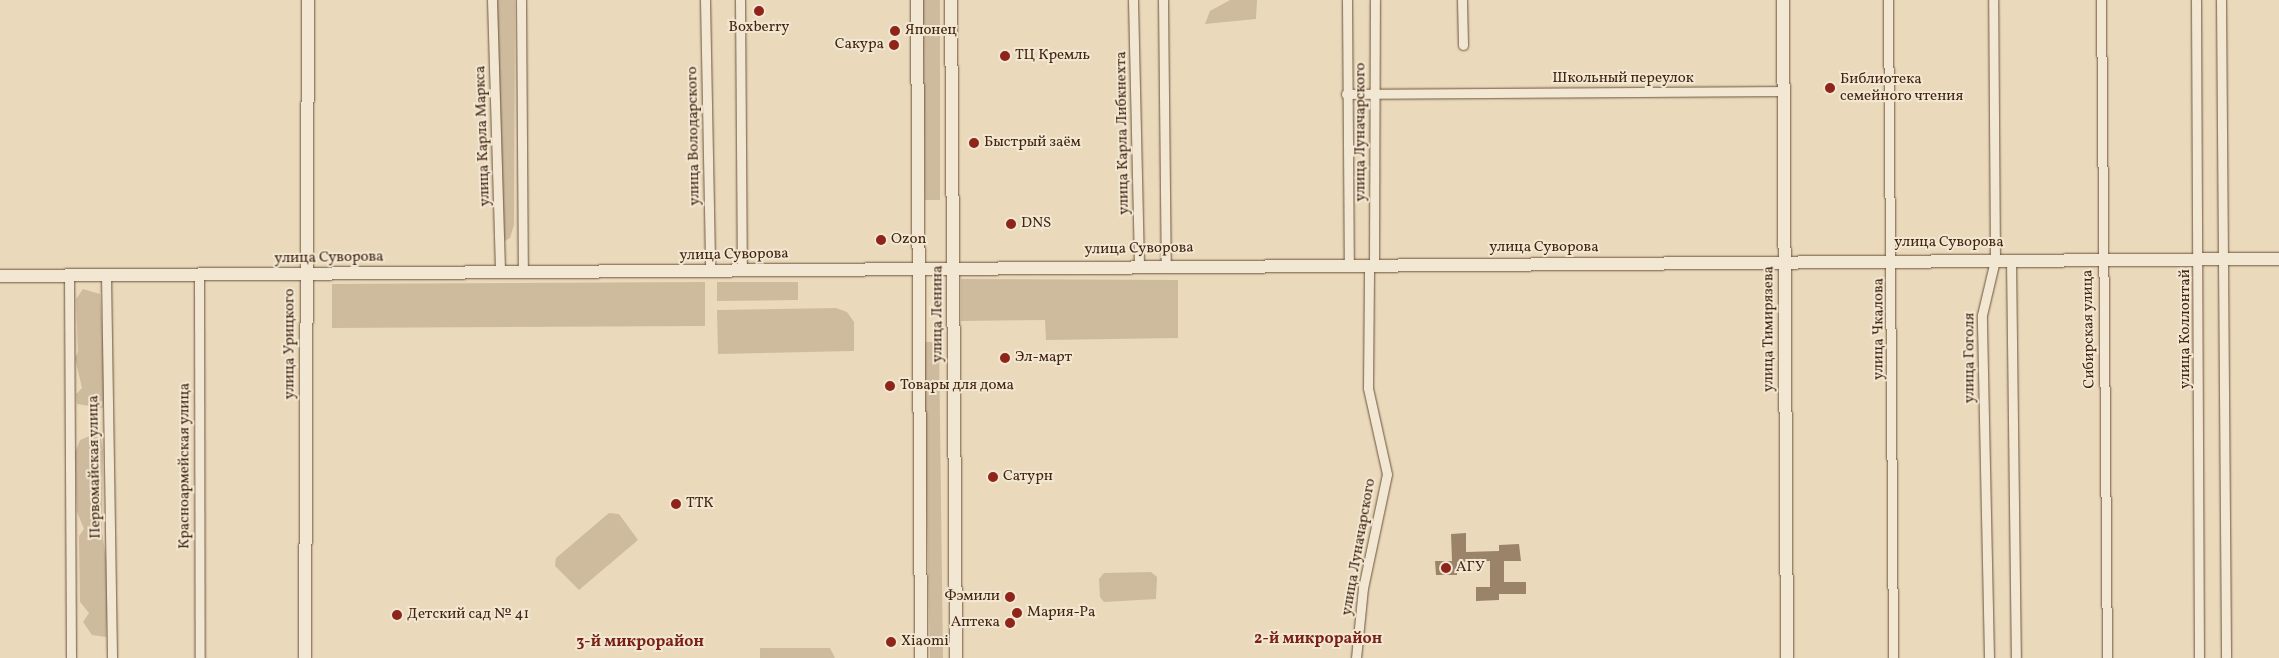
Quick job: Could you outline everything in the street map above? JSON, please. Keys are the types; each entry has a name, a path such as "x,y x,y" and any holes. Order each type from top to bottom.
{"street":[{"name":"улица Урицкого","path":"305,658 308,0"},
{"name":"улица Карла Маркса","path":"492,0 500,272"},
{"path":"521,0 523,272"},
{"name":"улица Володарского","path":"705,0 710,272"},
{"path":"740,0 742,271"},
{"name":"улица Ленина","path":"917,0 921,658"},
{"name":"улица Ленина","path":"952,0 956,658"},
{"name":"улица Карла Либкнехта","path":"1133,0 1139,266"},
{"path":"1164,0 1166,265"},
{"name":"улица Луначарского","path":"1347,0 1346,94 1349,264"},
{"name":"улица Луначарского","path":"1356,658 1363,588 1387,474 1368,388 1375,0"},
{"path":"1462,0 1463,45"},
{"name":"улица Тимирязева","path":"1783,0 1787,658"},
{"name":"улица Чкалова","path":"1888,0 1892,259 1893,658"},
{"name":"улица Гоголя","path":"1989,658 1982,315 1995,260 1993,0"},
{"name":"Сибирская улица","path":"2101,0 2102,259 2108,658"},
{"name":"улица Коллонтай","path":"2196,0 2200,260 2199,658"},
{"path":"2221,0 2226,658"},
{"name":"Школьный переулок","path":"1346,94 1784,91"},
{"name":"улица Суворова","path":"0,276 710,272 1166,265 1892,259 2279,259"},
{"path":"2011,259 2016,658"},
{"name":"Первомайская улица","path":"69,275 71,658"},
{"name":"Первомайская улица","path":"106,275 112,658"},
{"name":"Красноармейская улица","path":"198,275 200,658"}],"shaded area":[{"path":"496,0 515,0 514,225 510,238 505,241 499,225"},
{"path":"923,0 940,0 940,200 925,200"},
{"path":"1230,0 1257,0 1256,19 1205,24 1210,11"},
{"path":"961,279 1178,280 1178,338 1046,340 1045,320 961,321"},
{"path":"705,282 705,326 332,328 332,284"},
{"path":"717,282 798,282 798,300 717,301"},
{"path":"83,289 100,294 106,390 103,408 77,404 76,394 82,388 75,358 78,352 76,299"},
{"path":"836,308 847,312 854,322 854,351 718,354 717,310"},
{"path":"923,342 939,342 943,658 930,658"},
{"path":"92,435 101,438 103,450 102,532 109,580 106,637 92,635 83,622 89,613 80,602 79,536 84,529 77,512 75,452 80,440"},
{"path":"609,513 619,514 638,540 579,590 555,566 556,558"},
{"path":"1151,572 1157,577 1156,599 1104,602 1100,597 1099,579 1104,573"},
{"path":"760,648 830,648 835,658 760,658"}],"building":[{"name":"АГУ","path":"1466,533 1466,552 1499,551 1499,545 1519,544 1521,561 1504,561 1504,582 1526,582 1526,594 1499,594 1499,600 1476,601 1476,587 1490,587 1490,561 1457,562 1457,575 1436,575 1435,561 1452,561 1451,534"}],"place":[{"name":"Boxberry","path":"759,11"},
{"name":"Японец","path":"895,31"},
{"name":"Сакура","path":"894,45"},
{"name":"ТЦ Кремль","path":"1005,56"},
{"name":"Библиотека семейного чтения","path":"1830,88"},
{"name":"Быстрый заём","path":"974,143"},
{"name":"DNS","path":"1011,224"},
{"name":"Ozon","path":"881,240"},
{"name":"Эл-март","path":"1005,358"},
{"name":"Товары для дома","path":"890,386"},
{"name":"Сатурн","path":"993,477"},
{"name":"ТТК","path":"676,504"},
{"name":"АГУ","path":"1446,568"},
{"name":"Фэмили","path":"1010,597"},
{"name":"Мария-Ра","path":"1017,613"},
{"name":"Детский сад № 41","path":"397,615"},
{"name":"Аптека","path":"1010,623"},
{"name":"Xiaomi","path":"891,642"}],"district":[{"name":"2-й микрорайон","path":"1318,639"},
{"name":"3-й микрорайон","path":"640,642"}]}
